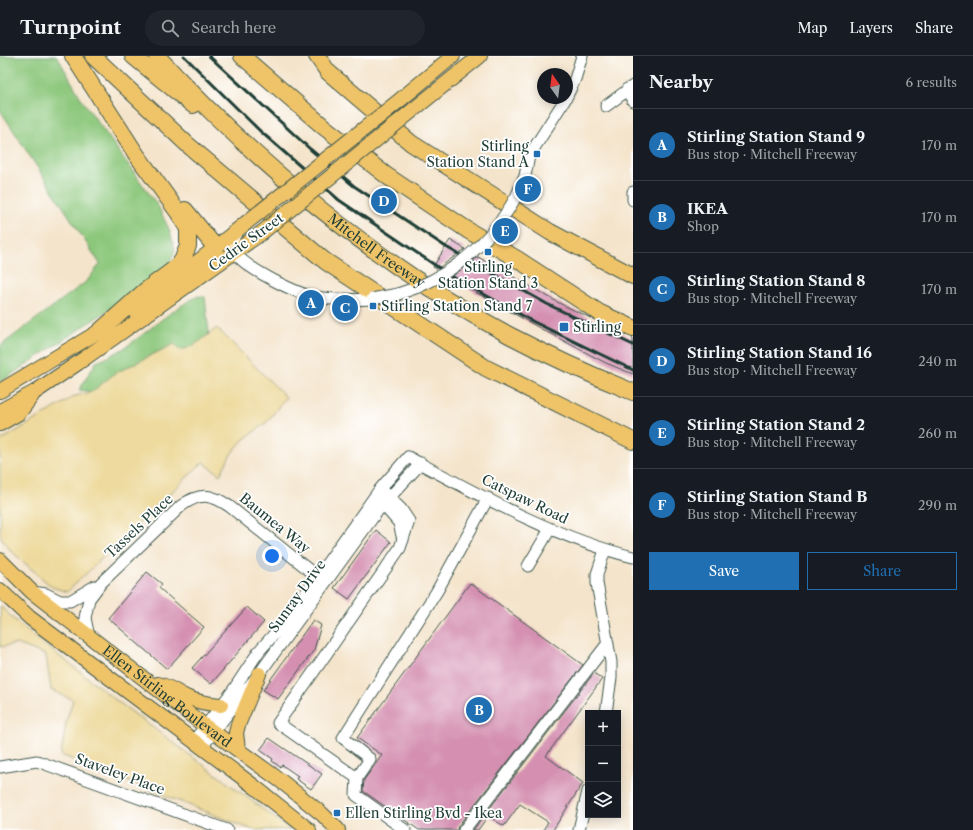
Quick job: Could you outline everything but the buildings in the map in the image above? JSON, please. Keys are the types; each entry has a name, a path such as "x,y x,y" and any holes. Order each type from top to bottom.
{"highway":[{"path":"73,56 107,111 162,188 188,229 188,246 182,261 174,270 145,291 99,332"},
{"path":"93,56 188,145 325,261 486,368 633,441"},
{"path":"133,56 188,101 241,141"},
{"name":"Mitchell Freeway","path":"157,56 241,141 361,240 422,282 510,335 633,392"},
{"path":"242,56 324,127 387,176 469,231 517,259 600,313 633,328"},
{"path":"317,56 328,72 411,143 550,232 633,276"},
{"path":"162,188 229,254"}],"main road":[{"name":"Cedric Street","path":"0,391 99,332 150,297 229,254 246,223 453,56"},
{"name":"Cedric Street","path":"0,411 35,392 229,254 256,237 480,56"},
{"path":"0,424 19,413 35,392"},
{"name":"Ellen Stirling Boulevard","path":"0,560 32,592 89,638 299,795 338,830"},
{"name":"Ellen Stirling Boulevard","path":"0,590 30,618 309,830"},
{"path":"238,749 236,733 238,725 259,674"},
{"path":"148,682 169,686 186,697 221,705"}],"street":[{"path":"573,84 582,56"},
{"path":"606,106 630,88 633,101"},
{"path":"229,254 270,279 293,290 313,296 348,300 376,298 398,294 424,285 449,272 473,254 488,239 508,212 525,176 529,156 562,104"},
{"path":"633,192 633,200"},
{"name":"Catspaw Road","path":"408,457 550,529 605,550 633,557"},
{"name":"Sunray Drive","path":"197,745 259,674 322,580 382,497 408,457"},
{"name":"Sunray Drive","path":"382,497 421,463"},
{"name":"Baumea Way","path":"201,496 215,497 230,506 322,580"},
{"name":"Tassels Place","path":"89,638 85,618 89,599 101,583 181,506 190,500 201,496"},
{"path":"357,778 278,723 392,561 403,541 409,521 401,509 382,497"},
{"path":"405,830 356,795 357,778 370,759 343,738 437,591 488,498"},
{"path":"528,566 550,529"},
{"path":"605,550 597,574 596,583 611,662 611,678 606,710"},
{"name":"Sunray Drive","path":"210,729 221,705 232,692 259,651 322,580"},
{"name":"Tassels Place","path":"32,592 46,594 60,601 70,601 78,598 101,583"},
{"path":"464,830 608,643"},
{"name":"Staveley Place","path":"0,767 28,761 37,761 227,830"},
{"path":"579,830 585,804"}],"green space":[{"path":"0,56 57,56 82,100 158,206 170,231 175,250 170,264 125,299 0,382 0,346 87,281 100,264 0,110"},
{"path":"198,296 205,297 209,333 203,340 189,348 180,350 174,344 114,374 92,392 79,390 96,362 123,349 172,312"}],"sand":[{"path":"217,328 286,397 267,422 243,440 231,454 220,475 203,462 67,592 52,587 11,551 0,536 0,441 75,396 92,392 114,374 174,344 180,350 191,347"},
{"path":"0,606 39,641 109,695 291,830 253,830 61,755 66,722 73,700 51,690 46,655 17,644 0,647"}],"railway":[{"path":"184,56 260,131 339,200 451,276 534,322 633,370"},
{"path":"209,56 310,149 354,186 446,247 547,304 633,345"}],"place":[{"name":"Stirling Station Stand A","path":"537,154"},
{"name":"Stirling Station Stand B","path":"528,189"},
{"name":"Stirling Station Stand 16","path":"384,201"},
{"name":"Stirling Station Stand 2","path":"505,231"},
{"name":"Stirling Station Stand 3","path":"488,252"},
{"name":"Stirling Station Stand 9","path":"311,303"},
{"name":"Stirling Station Stand 7","path":"373,306"},
{"name":"Stirling Station Stand 8","path":"345,308"},
{"name":"Stirling","path":"564,327"},
{"name":"IKEA","path":"479,710"},
{"name":"Ellen Stirling Bvd - Ikea","path":"337,813"}]}
